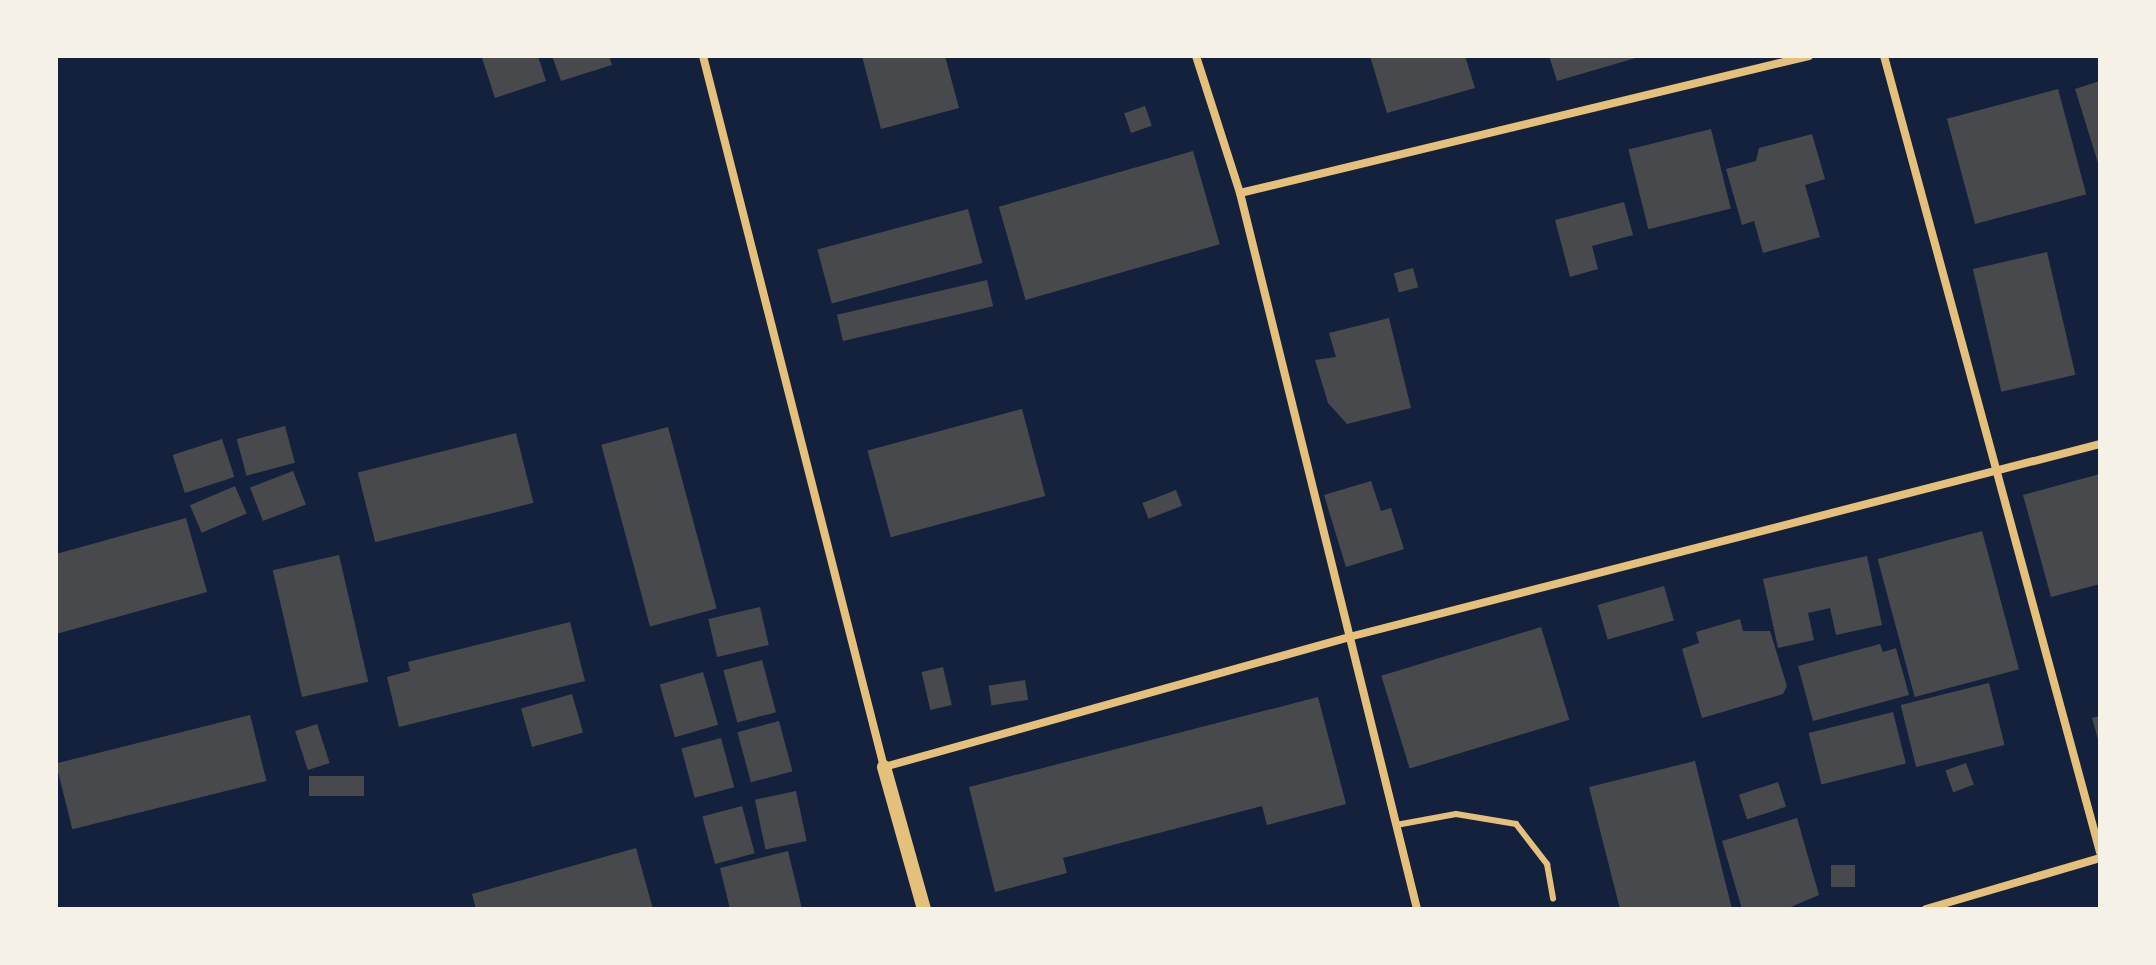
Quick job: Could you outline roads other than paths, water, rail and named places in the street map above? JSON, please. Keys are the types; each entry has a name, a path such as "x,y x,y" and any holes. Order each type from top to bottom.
{"street":[{"path":"703,56 884,767 924,909"},
{"path":"1196,56 1240,193 1417,909"},
{"path":"1240,193 1809,56"},
{"path":"1884,56 2000,471 2100,855 1926,909"},
{"path":"884,767 1349,637 2100,444"}],"lane":[{"path":"1396,825 1456,814 1516,824 1547,864 1553,898"}]}
